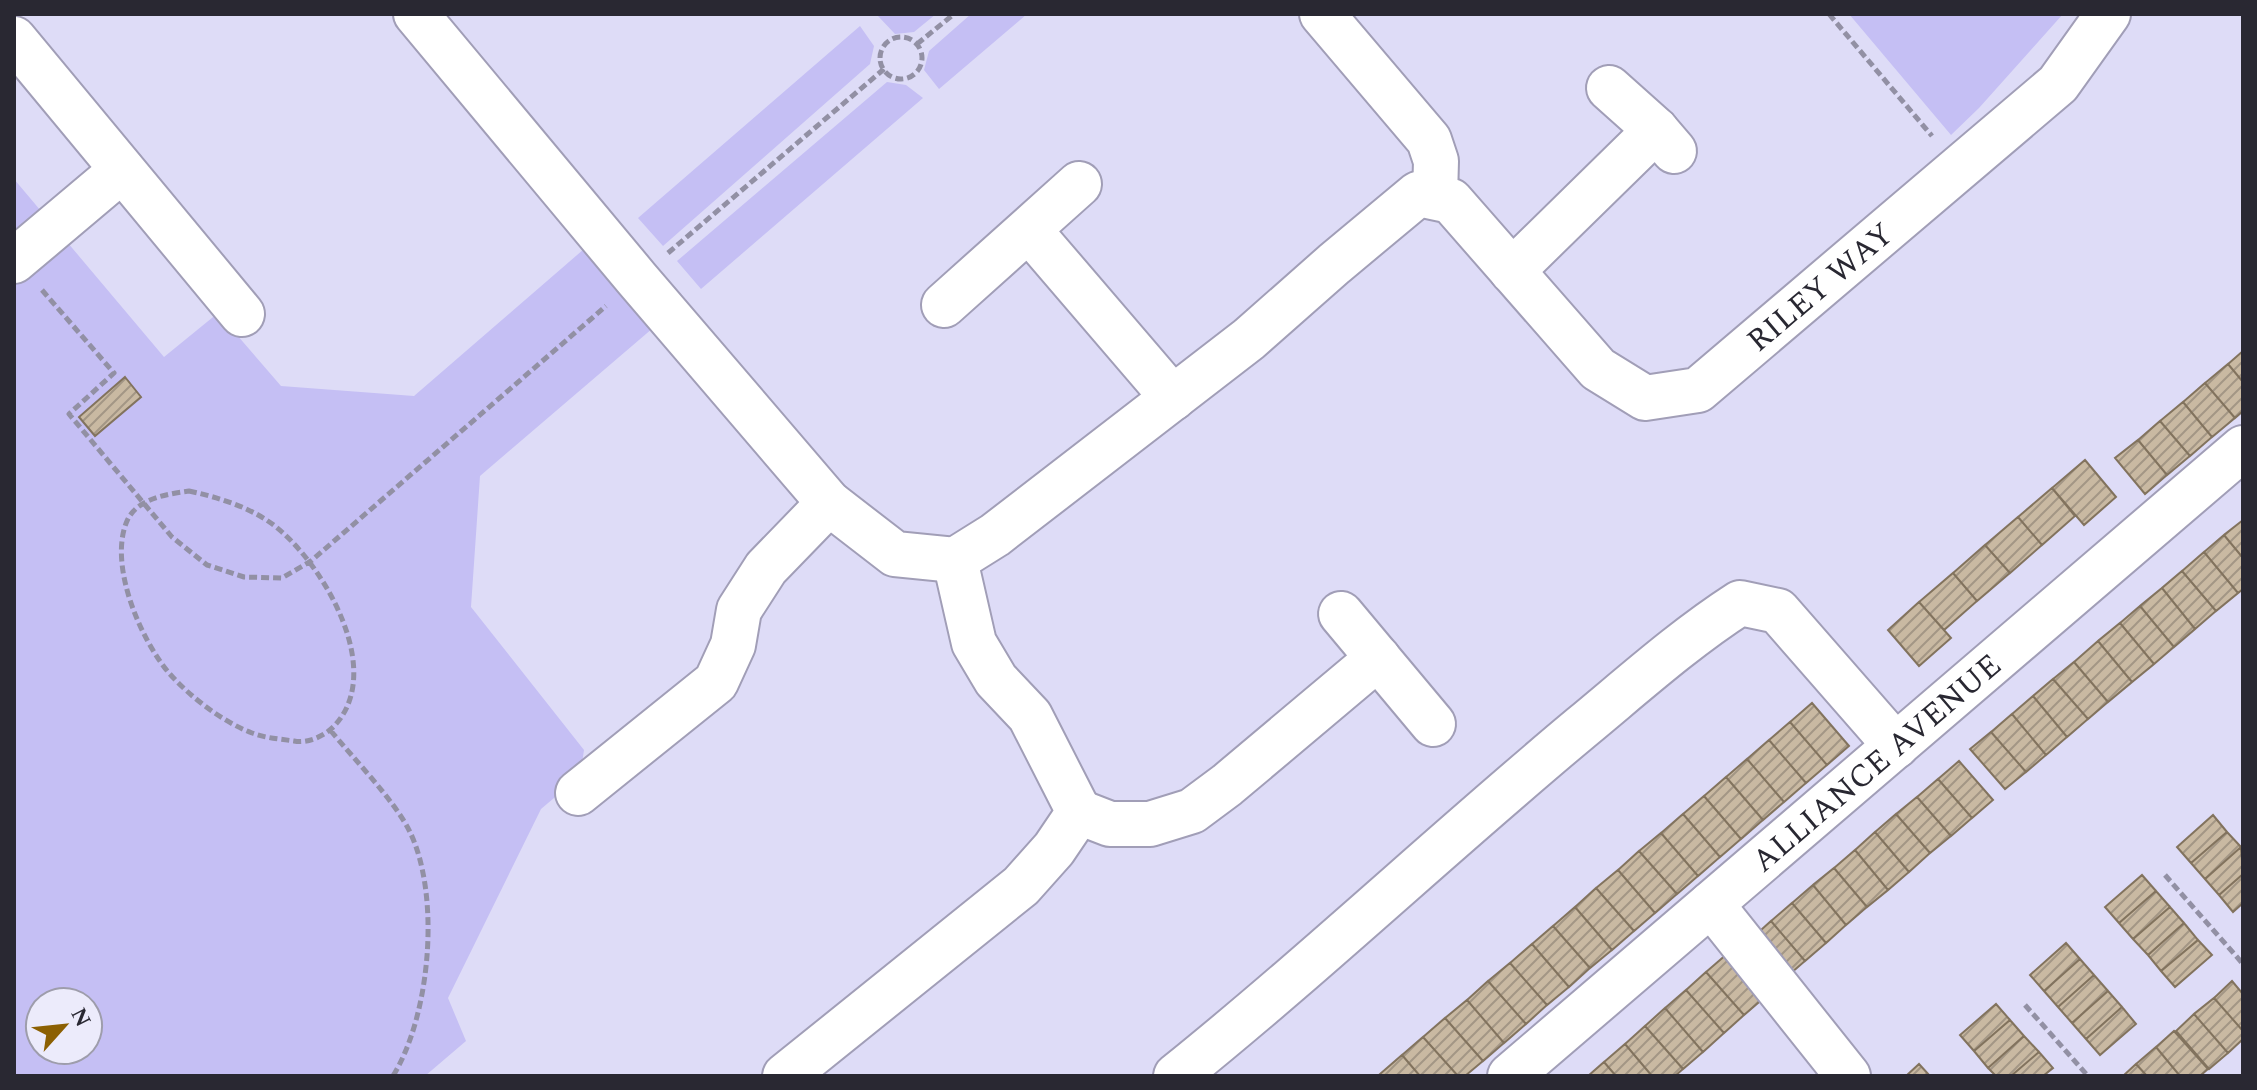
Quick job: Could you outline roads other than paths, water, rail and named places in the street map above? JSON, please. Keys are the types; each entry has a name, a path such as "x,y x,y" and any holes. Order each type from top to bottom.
{"street":[{"path":"416,14 829,503 895,554 955,560 995,535 1249,339 1418,194 1435,197 1436,161 1429,140 1324,15"},
{"name":"RILEY WAY","path":"1435,197 1451,201 1598,369 1645,398 1698,390 2058,84 2108,14"},
{"path":"14,39 242,314"},
{"path":"1512,271 1665,140 1609,88"},
{"path":"15,260 122,170"},
{"path":"944,305 1079,184"},
{"path":"1029,230 1173,398"},
{"name":"ALLIANCE AVENUE","path":"1510,1076 2243,448"},
{"path":"578,793 716,682 733,645 739,610 766,568 829,503"},
{"path":"955,560 974,643 996,680 1030,716 1079,812 1110,824 1150,824 1192,811 1378,658"},
{"path":"1176,1076 1238,1026 1533,768 1705,625 1740,603 1778,611 1896,746"},
{"path":"1341,614 1433,724"},
{"path":"785,1076 1021,886 1054,849 1079,812"},
{"path":"1711,904 1848,1076"}]}
